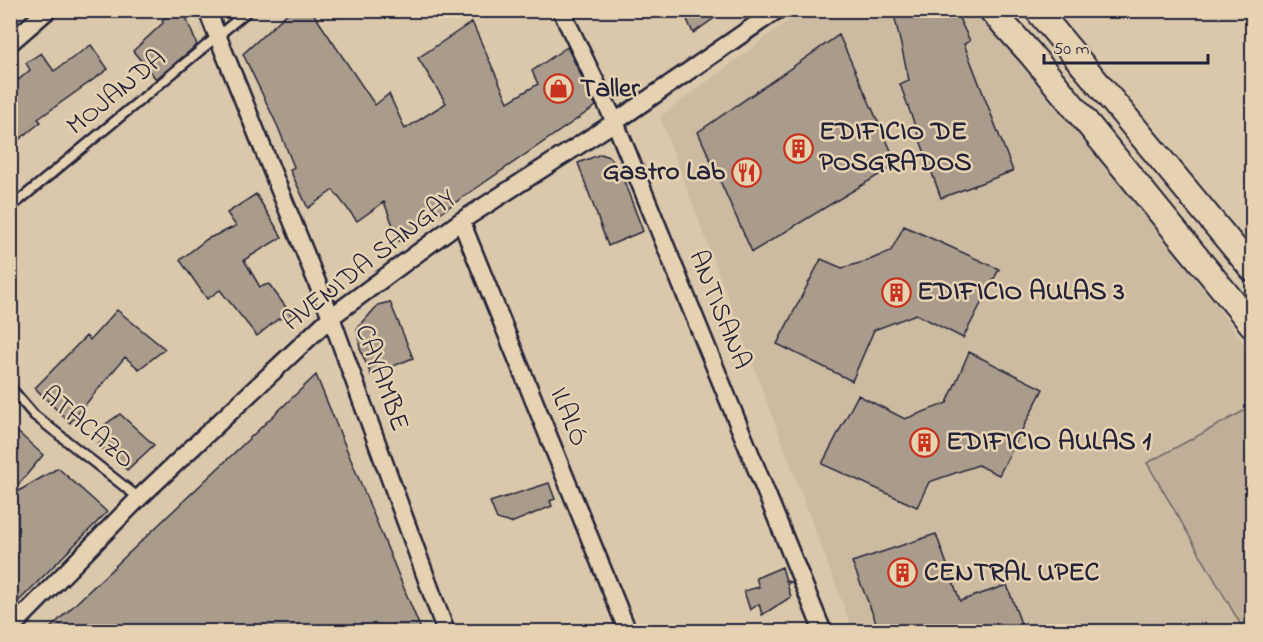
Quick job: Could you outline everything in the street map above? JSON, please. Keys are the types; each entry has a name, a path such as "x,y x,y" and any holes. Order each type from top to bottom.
{"main road":[{"path":"990,10 1030,54 1252,325"},
{"path":"1037,10 1252,269"}],"street":[{"path":"10,43 48,10"},
{"name":"CAYAMBE","path":"207,10 331,317 446,632"},
{"name":"ANTISANA","path":"561,10 615,122 823,632"},
{"name":"AVENIDA SANGAY","path":"10,628 139,498 331,317 461,221 615,122 777,10"},
{"name":"ILALÓ","path":"461,221 628,632"}],"lane":[{"name":"MOJANDA","path":"10,208 249,10"},
{"name":"ATACAZO","path":"10,387 34,415 139,498"}],"shaded area":[{"path":"801,11 978,11 1053,93 1222,313 1252,356 1252,631 853,631 660,117"},
{"path":"1251,407 1252,631 1245,632 1147,463"}],"building":[{"path":"177,10 183,10 197,45 156,79 133,51 163,23 162,20"},
{"path":"291,10 311,10 375,105 389,94 405,129 446,103 418,58 472,22 508,102 538,84 532,71 567,47 596,106 399,241 384,202 357,221 333,190 308,208 290,170 294,167 278,127 243,54"},
{"path":"683,10 726,10 693,33"},
{"path":"893,10 955,10 970,41 964,44 1013,171 941,198 900,84 909,80"},
{"name":"EDIFICIO DE POSGRADOS","path":"839,35 897,164 752,252 698,132"},
{"path":"91,45 108,69 38,119 41,122 10,147 10,87 30,70 26,63 41,53 54,71"},
{"path":"601,154 609,157 619,168 643,231 608,246 578,163"},
{"path":"256,194 282,237 244,260 260,287 269,284 293,317 278,319 257,336 220,290 207,299 180,260 207,239 236,226 227,213"},
{"name":"EDIFICIO AULAS 3","path":"904,226 999,269 963,338 916,314 874,330 852,381 777,344 821,259 842,268 867,261 891,251"},
{"path":"390,302 413,358 371,375 360,349 357,329 378,305"},
{"path":"117,310 165,349 139,369 125,357 70,423 35,388 86,336 90,340"},
{"name":"EDIFICIO AULAS 1","path":"969,352 1043,389 999,475 978,465 929,482 917,507 822,464 858,395 905,419 947,403"},
{"path":"316,375 422,632 46,632"},
{"path":"120,414 154,445 127,470 97,444 110,435 103,426"},
{"path":"10,425 43,455 10,495"},
{"path":"58,468 107,512 10,610 10,496"},
{"path":"549,483 555,499 550,501 552,506 511,523 497,519 490,502"},
{"name":"CENTRAL UPEC","path":"936,534 960,601 1007,585 1024,632 880,632 852,562"},
{"path":"782,567 786,581 791,582 787,584 791,597 762,615 759,604 750,610 744,591 759,587 756,578"}],"place":[{"name":"Taller","path":"559,89"},
{"name":"EDIFICIO DE POSGRADOS","path":"798,148"},
{"name":"Gastro Lab","path":"746,172"},
{"name":"EDIFICIO AULAS 3","path":"896,292"},
{"name":"EDIFICIO AULAS 1","path":"925,442"},
{"name":"CENTRAL UPEC","path":"903,573"}]}
